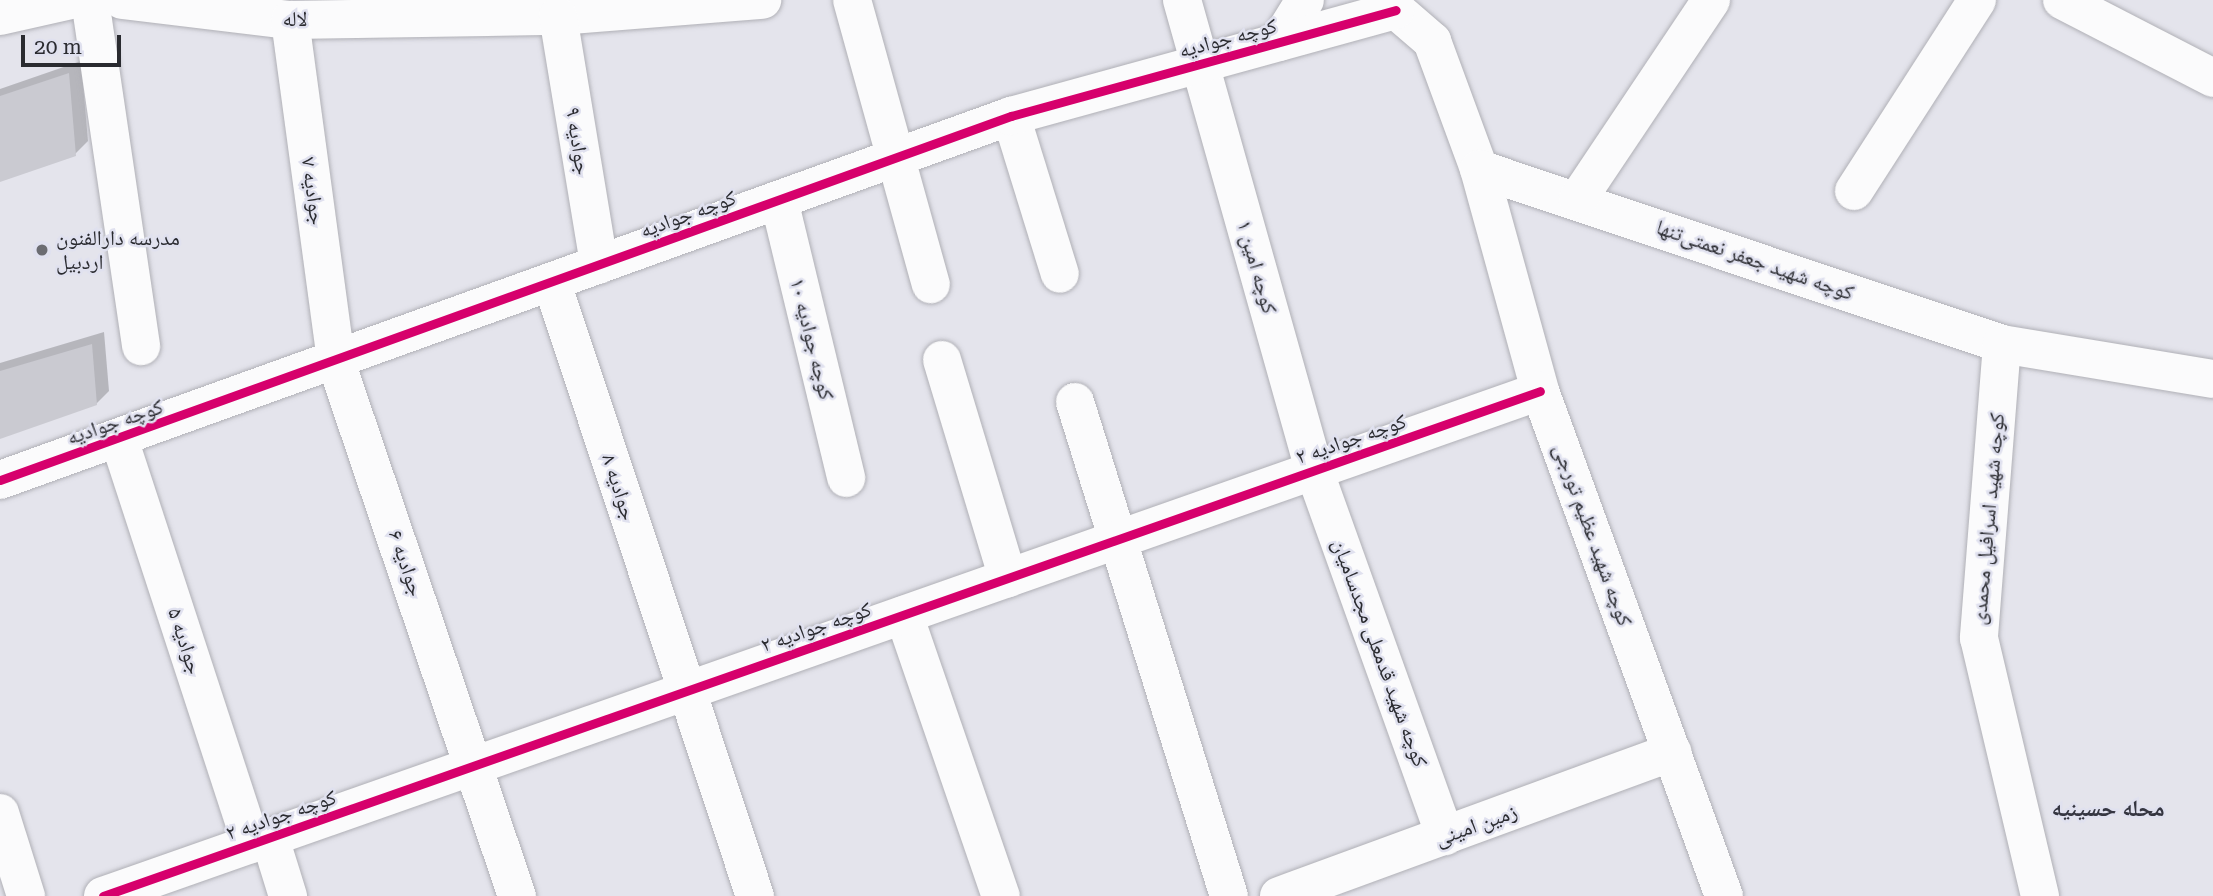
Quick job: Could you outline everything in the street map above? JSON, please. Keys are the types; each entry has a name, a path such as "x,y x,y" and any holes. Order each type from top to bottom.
{"street":[{"path":"0,16 71,0"},
{"path":"90,0 141,346"},
{"name":"لاله","path":"122,0 290,20 351,9 558,16 762,0"},
{"path":"852,0 893,158 931,284"},
{"name":"کوچه امین ۱","path":"1182,0 1314,470"},
{"path":"1279,42 1305,0"},
{"path":"1578,199 1711,0"},
{"path":"1854,191 1978,0"},
{"path":"2062,0 2213,78"},
{"path":"1400,5 1432,41 1479,169"},
{"name":"کوچه جوادیه","path":"0,480 336,362 1011,116 1279,42 1400,5"},
{"name":"جوادیه ۹","path":"558,16 599,265"},
{"name":"جوادیه ۷","path":"290,20 336,362"},
{"path":"1011,116 1060,274"},
{"name":"کوچه شهید جعفر نعمتی‌تنها","path":"1479,169 1578,199 2002,344 2213,379"},
{"name":"کوچه شهید عظیم تورجی","path":"1479,169 1541,391 1724,896"},
{"name":"کوچه جوادیه ۱۰","path":"779,200 846,478"},
{"name":"جوادیه ۸","path":"552,282 755,896"},
{"name":"کوچه شهید اسرافیل محمدی","path":"2002,344 1979,638 2040,896"},
{"path":"942,360 1008,578"},
{"name":"جوادیه ۶","path":"336,362 475,765 517,896"},
{"name":"کوچه جوادیه ۲","path":"103,896 1541,391"},
{"path":"1075,402 1229,896"},
{"name":"جوادیه ۵","path":"119,439 260,841 288,896"},
{"name":"کوچه شهید قدمعلی مجدسامیان","path":"1314,470 1445,836"},
{"path":"904,615 1001,896"},
{"name":"زمین امینی","path":"1279,896 1330,888 1445,836 1672,752"},
{"path":"0,813 26,896"}],"building":[{"path":"69,73 76,156 0,182 0,96"},
{"path":"92,344 97,405 0,439 0,371"}],"cycle path":[{"path":"0,480 1011,116 1396,10"},
{"path":"103,896 1540,391"}],"place":[{"name":"مدرسه دارالفنون اردبیل","path":"42,250"}],"district":[{"name":"محله حسینیه","path":"2108,809"}]}
